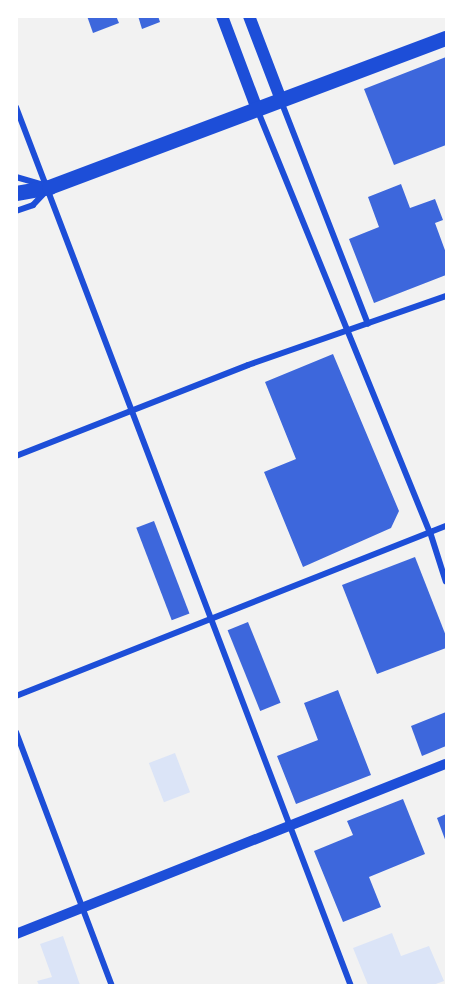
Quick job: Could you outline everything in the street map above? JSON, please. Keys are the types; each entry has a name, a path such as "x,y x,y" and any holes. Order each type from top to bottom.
{"main road":[{"path":"222,16 257,109"},
{"path":"249,16 281,100"},
{"path":"16,193 49,187 447,38"}],"street":[{"path":"281,100 368,324"},
{"path":"16,107 49,187 351,986"},
{"path":"257,109 430,532 447,582"},
{"path":"16,177 49,187"},
{"path":"16,211 33,205 49,187"},
{"path":"16,456 346,331 447,296"},
{"path":"16,696 447,526"},
{"path":"16,732 112,986"},
{"path":"16,934 447,764"}],"shaded area":[{"path":"175,753 190,792 164,802 149,763"},
{"path":"392,933 401,956 429,946 444,981 433,985 368,985 353,948"},
{"path":"63,936 80,985 39,985 37,981 52,977 40,944"}],"building":[{"path":"87,16 116,16 119,23 93,33"},
{"path":"138,16 158,16 160,22 142,29"},
{"path":"446,57 446,145 394,165 364,89"},
{"path":"401,184 410,208 435,199 443,220 435,223 446,253 446,275 374,303 349,239 379,227 368,197"},
{"path":"333,354 399,511 391,528 303,567 264,472 296,459 265,382"},
{"path":"154,521 189,613 172,620 136,528"},
{"path":"415,557 446,636 446,648 377,674 342,585"},
{"path":"248,622 281,703 260,711 228,630"},
{"path":"338,690 371,775 296,804 277,756 318,740 304,703"},
{"path":"446,712 446,746 422,756 411,726"},
{"path":"403,799 425,854 369,877 381,907 343,922 314,851 353,835 347,821"},
{"path":"446,814 446,842 437,818"}]}
